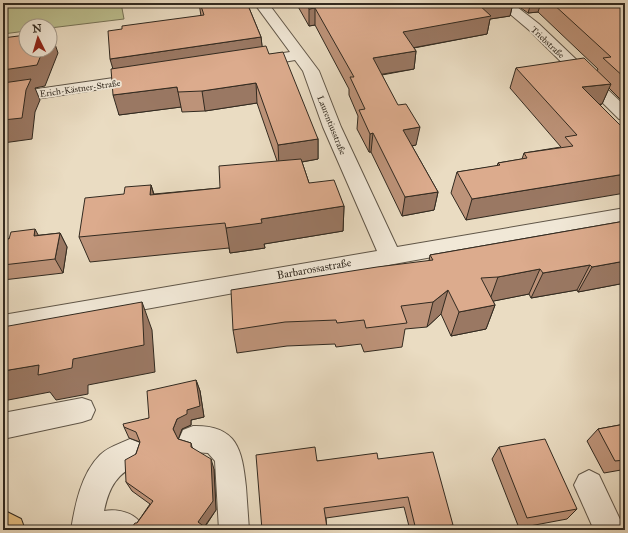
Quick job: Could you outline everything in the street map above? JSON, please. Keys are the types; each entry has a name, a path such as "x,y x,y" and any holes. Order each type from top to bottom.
{"main road":[{"path":"3,524 10,530"}],"street":[{"name":"Laurentiusstraße","path":"261,3 311,71 332,127 390,256"},
{"name":"Triebstraße","path":"504,3 534,27 625,115"},
{"path":"238,64 300,55"},
{"name":"Erich-Kästner-Straße","path":"3,99 159,76"},
{"name":"Barbarossastraße","path":"3,325 625,215"},
{"path":"3,426 82,410"},
{"path":"193,439 205,438 218,443 225,450 229,460 234,530"},
{"path":"86,530 91,500 99,478 115,461 123,455 130,453"},
{"path":"589,485 610,530"},
{"path":"98,530 102,527 113,525 121,526 126,530"}],"green space":[{"path":"3,3 121,3 124,19 58,27 58,18 18,18 18,32 3,34"}],"building":[{"path":"200,3 247,3 261,37 110,59 108,31 122,29 122,26 204,15"},
{"path":"306,3 487,3 478,4 491,16 403,32 416,51 373,58 398,105 406,104 420,127 403,130 438,192 405,197 373,133 370,134 359,110 365,109 350,77 354,77 315,8 309,9"},
{"path":"552,3 625,3 625,78 603,58 611,57"},
{"path":"18,36 18,58 40,58 37,65 3,70 3,38"},
{"path":"266,46 269,54 283,52 318,139 278,145 256,83 202,91 178,92 177,87 113,95 111,69"},
{"path":"584,58 611,84 582,87 623,128 625,128 625,174 472,199 457,172 500,165 498,163 527,158 524,153 573,146 565,137 577,135 516,68"},
{"path":"31,79 26,90 22,118 3,120 3,83"},
{"path":"301,159 309,183 334,180 344,206 261,219 262,223 226,228 225,223 79,237 85,198 124,194 125,187 151,185 150,195 220,188 219,166"},
{"path":"625,221 625,261 543,273 540,269 498,277 481,278 495,305 459,312 448,290 433,302 401,306 407,323 366,328 364,320 337,323 336,320 285,322 233,330 231,290 377,267 433,260 430,255"},
{"path":"35,229 34,236 60,233 55,259 3,265 3,239 9,239 11,232"},
{"path":"142,302 144,345 73,359 72,368 38,375 39,365 3,371 3,327"},
{"path":"196,380 200,406 187,410 187,414 177,419 173,429 178,439 191,443 191,447 211,459 213,501 198,522 209,530 130,530 153,501 126,482 125,460 136,454 140,442 136,432 124,427 123,424 149,418 147,391"},
{"path":"625,424 625,460 615,461 598,429"},
{"path":"545,439 577,509 527,518 499,447"},
{"path":"315,447 317,461 377,453 378,459 433,452 453,525 416,530 408,497 324,508 327,528 315,530 262,530 256,455"}]}
